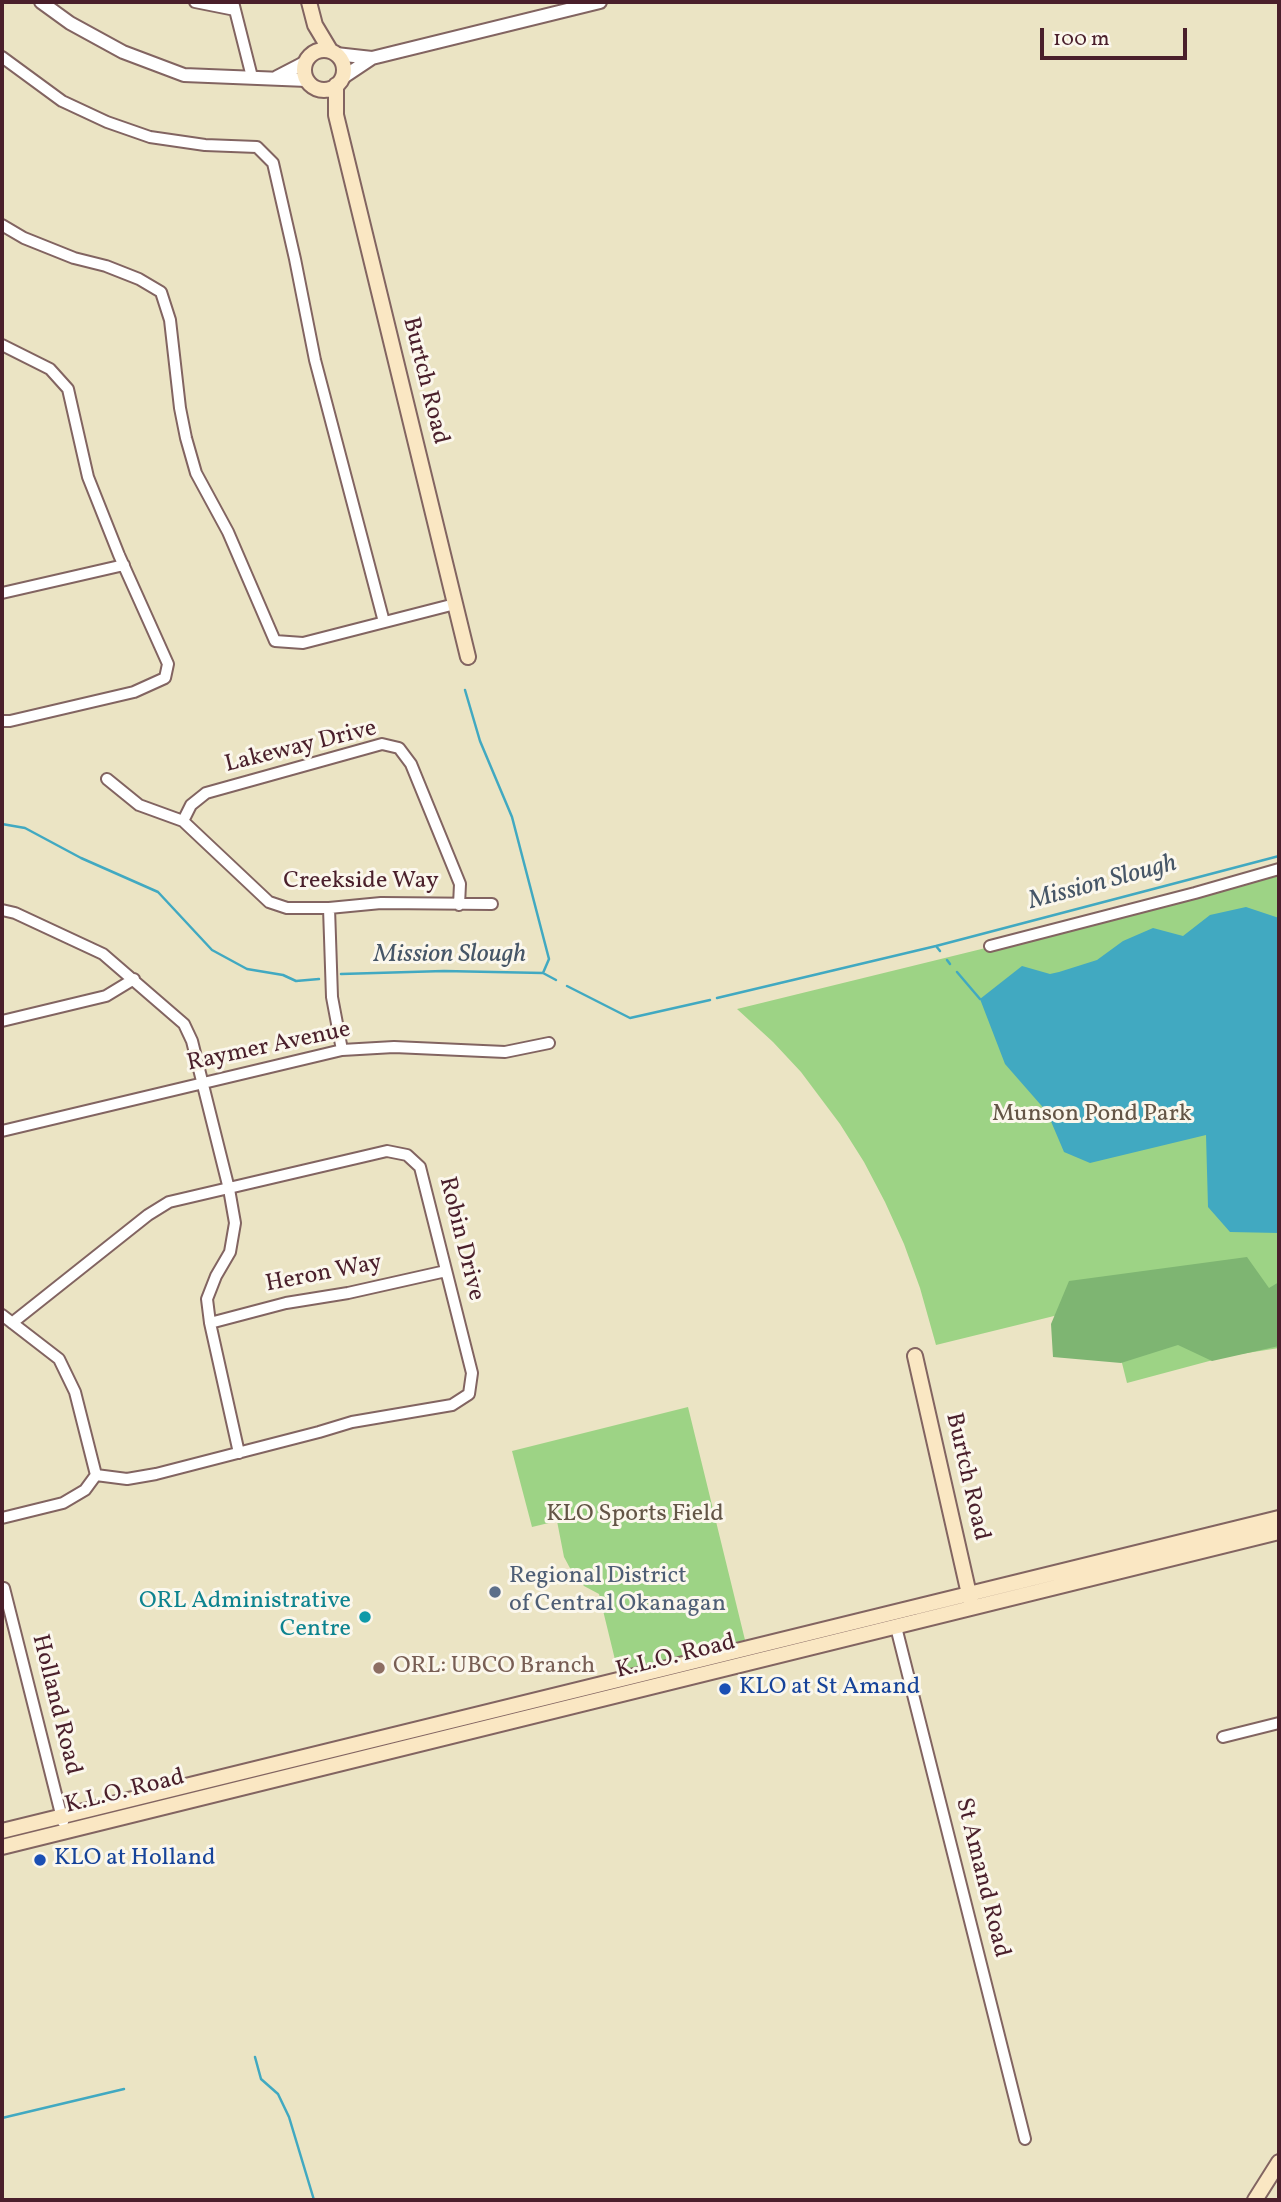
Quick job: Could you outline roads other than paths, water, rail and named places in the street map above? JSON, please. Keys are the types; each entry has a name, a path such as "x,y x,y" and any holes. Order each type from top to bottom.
{"main road":[{"path":"309,2 315,24 343,65 339,82 327,90 313,86 305,73 315,24"},
{"path":"308,59 318,50 333,52"},
{"name":"Burtch Road","path":"335,115 339,82"},
{"name":"Burtch Road","path":"319,89 335,115 468,657"},
{"name":"Burtch Road","path":"915,1356 971,1601"},
{"name":"K.L.O. Road","path":"2,1847 896,1627 971,1601 1279,1518"},
{"name":"K.L.O. Road","path":"2,1831 971,1601 1279,1532"},
{"path":"1255,2200 1279,2162"}],"street":[{"path":"41,2 70,23 123,52 184,75 307,80"},
{"path":"195,2 234,6 252,77"},
{"path":"339,82 372,58 600,2"},
{"path":"333,52 372,58"},
{"path":"2,57 62,101 107,122 150,137 205,145 257,147 272,163 315,359 384,622"},
{"path":"277,78 308,59"},
{"path":"2,225 24,238 139,279 161,292 170,320 182,418 196,473 228,532 275,641 303,643 455,604"},
{"path":"2,345 50,369 68,389 88,477 168,664 165,678 134,692 2,721"},
{"path":"2,593 124,565"},
{"name":"Lakeway Drive","path":"183,821 191,805 206,793 382,744 399,748 411,764 460,884 459,905"},
{"name":"Creekside Way","path":"107,779 139,805 183,821 269,902 287,908 329,908 382,903 492,904"},
{"path":"990,946 1279,869"},
{"path":"329,908 332,997 342,1049"},
{"path":"2,910 15,913 103,954 184,1024 192,1041 235,1223 230,1252 207,1299 239,1453"},
{"path":"2,1021 106,996 134,979"},
{"name":"Raymer Avenue","path":"2,1131 342,1049 394,1047 506,1052 549,1043"},
{"name":"Robin Drive","path":"12,1323 148,1215 169,1202 387,1152 407,1155 420,1167 472,1373 469,1394 452,1405 352,1422 156,1474 127,1479 96,1475"},
{"name":"Heron Way","path":"210,1323 286,1303 348,1293 446,1271"},
{"path":"2,1315 59,1359 75,1391 96,1475 85,1490 63,1503 2,1518"},
{"name":"Holland Road","path":"4,1588 65,1832"},
{"name":"St Amand Road","path":"896,1627 1025,2139"},
{"path":"1223,1737 1279,1723"}],"water":[{"path":"1246,907 1279,918 1279,1233 1230,1232 1208,1207 1206,1135 1090,1163 1064,1152 1047,1112 1005,1064 980,999 1022,966 1050,974 1059,972 1097,960 1123,941 1153,928 1183,936 1210,915"}],"waterway":[{"path":"465,690 480,741 512,817 549,959 543,973"},
{"name":"Mission Slough","path":"2,824 25,828 81,858 158,892 212,950 247,969 283,975 296,981 319,979"},
{"name":"Mission Slough","path":"936,946 1279,856"},
{"name":"Mission Slough","path":"717,998 936,946 940,951"},
{"name":"Mission Slough","path":"947,960 950,964"},
{"name":"Mission Slough","path":"341,974 444,971 543,973 556,980"},
{"name":"Mission Slough","path":"957,972 980,999"},
{"name":"Mission Slough","path":"567,986 630,1018 710,1000"},
{"path":"255,2057 261,2079 278,2094 289,2117 314,2200"},
{"path":"2,2118 124,2089"}],"place":[{"name":"Regional District of Central Okanagan","path":"495,1592"},
{"name":"ORL Administrative Centre","path":"365,1617"},
{"name":"ORL: UBCO Branch","path":"379,1668"},
{"name":"KLO at St Amand","path":"725,1689"},
{"name":"KLO at Holland","path":"40,1860"}],"park label":[{"name":"Munson Pond Park","path":"1092,1116"},
{"name":"KLO Sports Field","path":"635,1516"}]}
